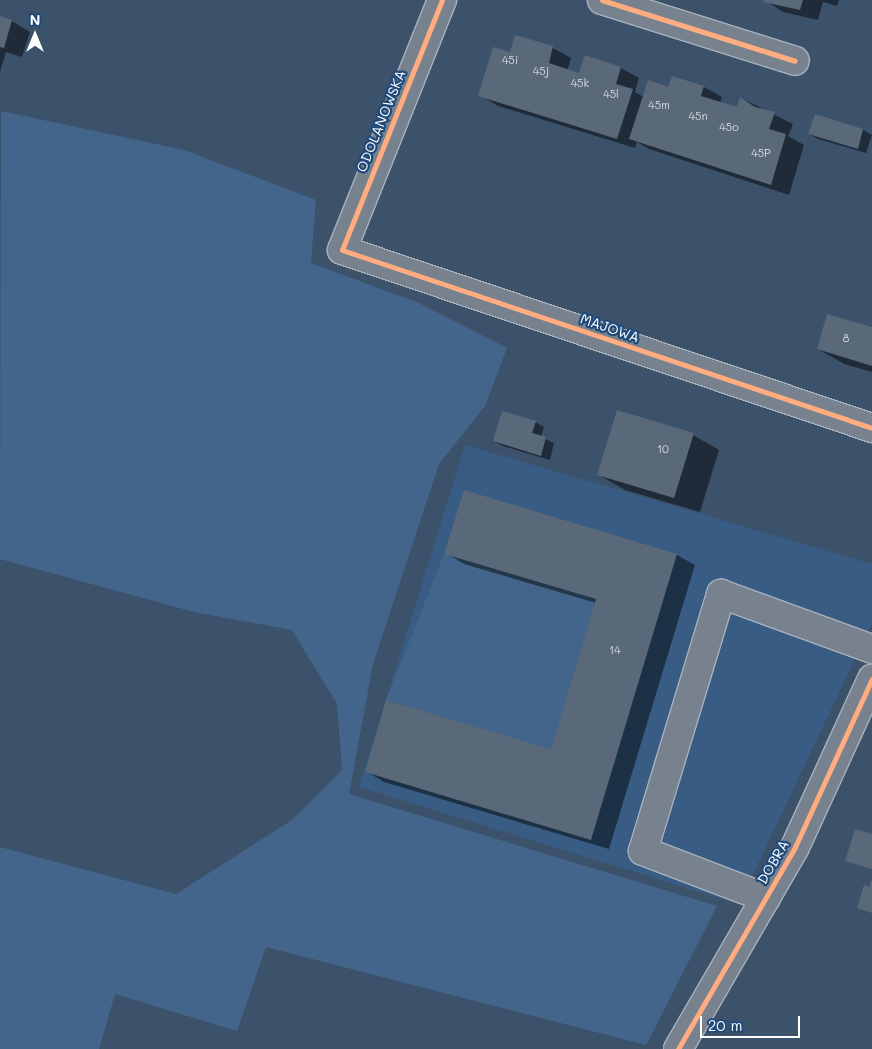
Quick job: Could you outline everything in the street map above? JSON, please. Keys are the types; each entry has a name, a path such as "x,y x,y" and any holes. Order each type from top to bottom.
{"street":[{"name":"ODOLANOWSKA","path":"342,250 442,0"},
{"path":"602,0 795,61"},
{"name":"MAJOWA","path":"342,250 872,428"},
{"path":"766,898 643,851 722,594 872,649"},
{"name":"DOBRA","path":"678,1049 795,847 872,679"}],"shaded area":[{"path":"1,111 184,150 316,200 311,263 419,303 507,348 485,406 439,464 373,664 349,794 717,906 646,1045 266,947 237,1031 115,994 99,1049 0,1049 0,847 176,894 292,820 342,770 337,704 292,630 194,612 0,559"},
{"path":"465,445 872,564 872,623 739,904 359,787"},
{"path":"444,554 596,599 551,749 386,700"}],"building":[{"path":"764,0 803,0 800,10 763,2"},
{"path":"0,16 12,20 4,48 0,47"},
{"path":"515,35 553,46 549,63 579,73 585,55 621,67 616,84 633,89 617,139 478,96 493,47 510,52"},
{"path":"672,76 704,86 701,96 737,107 740,97 755,107 775,112 769,129 786,134 771,185 629,139 648,80 668,87"},
{"path":"815,114 863,129 858,149 808,134"},
{"path":"827,314 872,327 872,366 817,349"},
{"path":"617,410 694,433 674,498 597,475"},
{"path":"502,411 536,421 532,433 546,437 541,456 493,441"},
{"path":"464,490 677,554 591,840 365,772 386,700 551,749 596,599 444,554"},
{"path":"855,829 872,834 872,869 845,861"},
{"path":"872,879 872,913 857,908 864,885 869,887"}],"cycle path":[{"path":"442,0 342,250 872,428"},
{"path":"602,0 795,61"},
{"path":"678,1049 795,847 872,679"}]}
